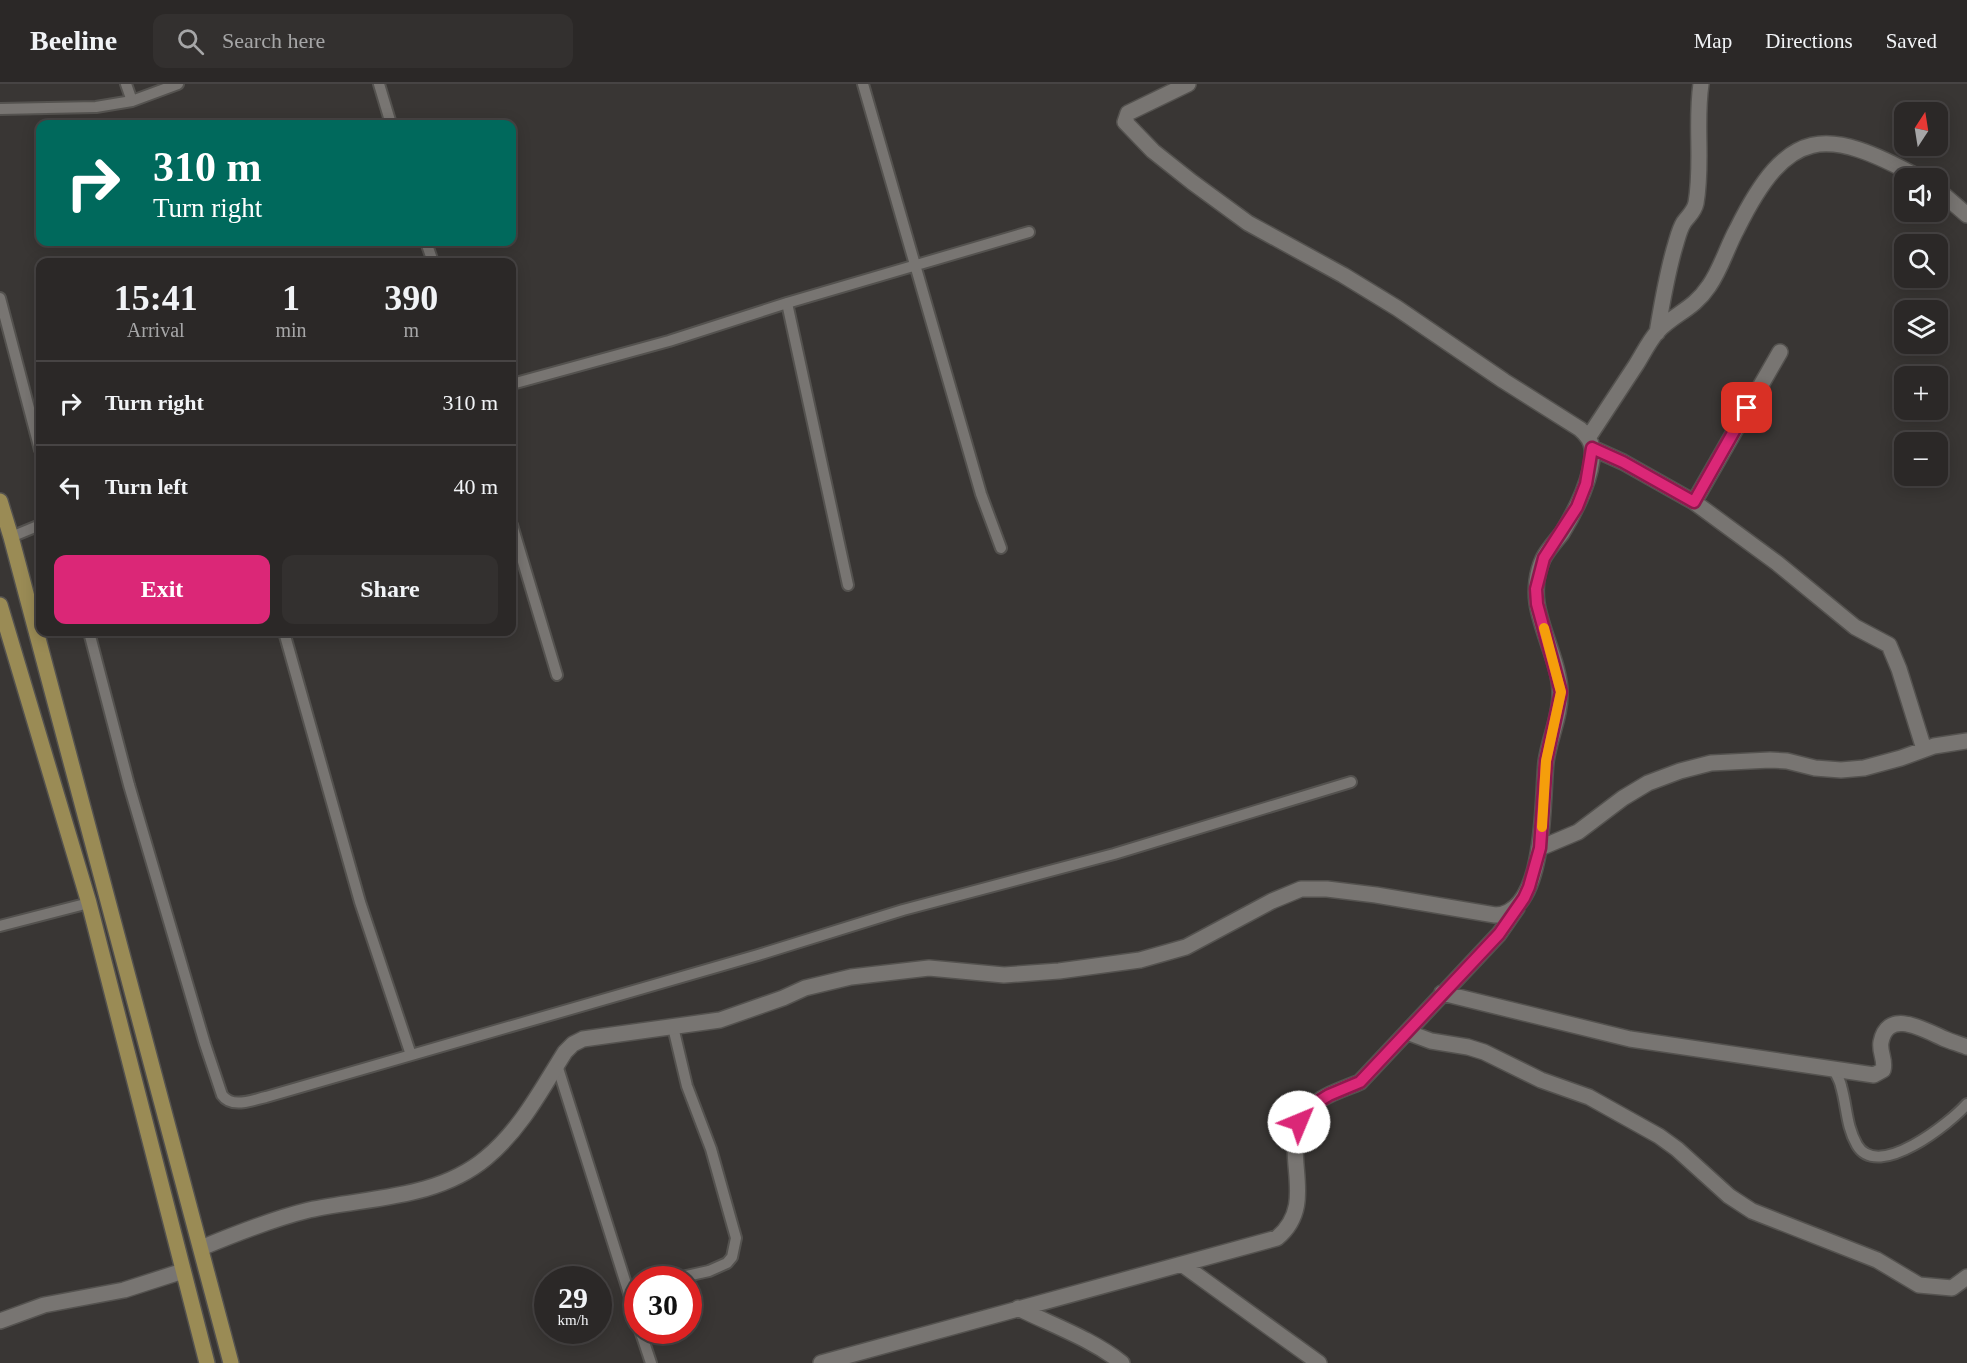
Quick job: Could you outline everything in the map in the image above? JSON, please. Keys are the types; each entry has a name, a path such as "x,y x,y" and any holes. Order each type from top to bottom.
{"main road":[{"path":"0,501 36,631"},
{"path":"0,605 89,903 207,1363"},
{"path":"37,636 231,1363"}],"street":[{"path":"1188,84 1128,113 1125,122 1153,150 1248,223 1343,275 1397,308 1504,381 1580,429 1590,443 1694,502 1777,563 1855,627 1889,645 1899,669 1924,749"},
{"path":"821,1363 1277,1238 1288,1229 1295,1215 1299,1195 1296,1138 1299,1122 1311,1106 1329,1095 1360,1082 1499,934 1524,898 1540,848 1546,761 1561,692 1537,604 1536,589 1544,558 1577,507 1586,484 1590,443 1657,333 1676,242 1685,221 1693,212 1696,201 1701,84"},
{"path":"1657,333 1699,300 1711,284 1743,215 1783,160 1791,153 1822,143 1834,143 1868,152 1900,168"},
{"path":"1948,198 1967,214"},
{"path":"1694,502 1780,352"},
{"path":"1540,848 1578,832 1623,798 1648,783 1711,763 1770,760 1841,770 1864,768 1934,746 1967,741"},
{"path":"201,1248 255,1226 296,1214 405,1193 457,1178 485,1159 514,1132 565,1052 573,1044 583,1039 720,1020 805,988 851,977 929,968 1004,975 1059,971 1140,960 1186,947 1272,901 1300,889 1327,889 1376,895 1495,915 1506,913 1524,898"},
{"path":"1442,993 1630,1040 1874,1075 1884,1065 1880,1049 1881,1040 1891,1026 1898,1023 1917,1026 1967,1047"},
{"path":"1407,1032 1431,1041 1484,1052 1540,1080 1589,1097 1659,1136 1677,1149 1729,1196 1752,1211 1866,1255 1919,1285 1952,1288 1967,1277"},
{"path":"1184,1265 1319,1363"},
{"path":"0,1321 44,1305 124,1290 183,1271"},
{"path":"1018,1308 1078,1337 1112,1355 1122,1363"}],"lane":[{"path":"126,84 132,101"},
{"path":"0,109 96,106 132,101 178,84"},
{"path":"379,84 390,120"},
{"path":"863,84 981,494 1001,548"},
{"path":"516,383 669,340 1029,232"},
{"path":"0,298 36,435"},
{"path":"787,303 848,585"},
{"path":"11,537 36,527"},
{"path":"516,538 557,675"},
{"path":"90,636 129,785 205,1044 225,1099 239,1103 758,955 903,910 1114,854 1351,782"},
{"path":"285,636 360,902 411,1054"},
{"path":"0,926 89,903"},
{"path":"673,1027 687,1086 711,1149 736,1238 732,1257 727,1263 702,1273"},
{"path":"557,1065 625,1266"},
{"path":"1834,1069 1841,1085 1851,1132 1858,1148 1876,1156 1902,1152 1926,1139 1967,1104"},
{"path":"645,1344 651,1363"}],"slow traffic":[{"path":"1542,827 1546,761 1561,692 1544,628"}],"route":[{"path":"1299,1122 1311,1106 1329,1095 1360,1082 1499,934 1529,887 1542,837 1546,761 1561,692 1537,604 1536,589 1544,558 1577,507 1586,484 1592,448 1623,462 1694,502 1747,408"}]}
